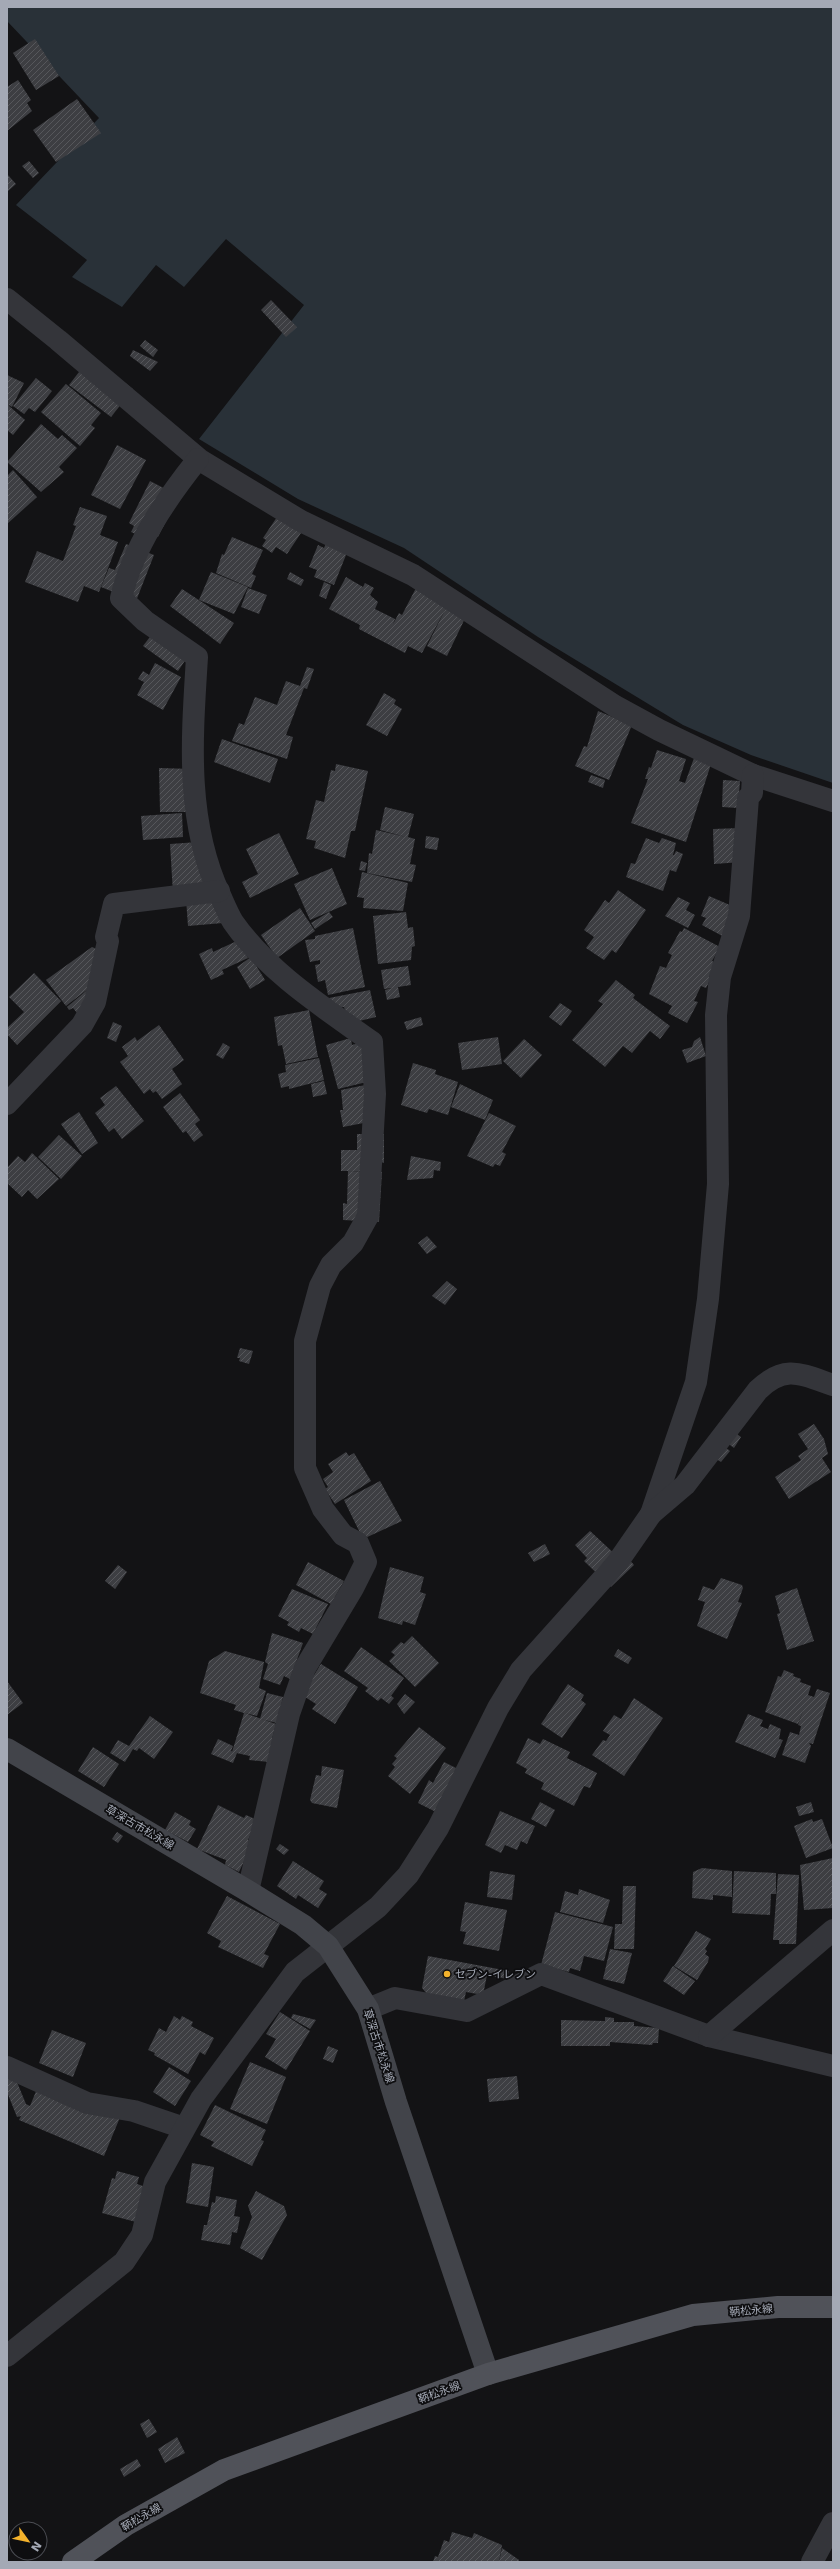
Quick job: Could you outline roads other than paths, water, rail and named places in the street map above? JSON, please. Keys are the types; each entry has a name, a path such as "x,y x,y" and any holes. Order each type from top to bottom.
{"main road":[{"name":"草深古市松永線","path":"7,1749 248,1891 303,1925 328,1946 368,2009 396,2102 488,2374"},
{"name":"鞆松永線","path":"73,2562 126,2525 224,2470 488,2374 693,2315 778,2307 833,2307"}],"street":[{"path":"7,299 58,340 198,459 301,521 413,575 615,706 659,730 753,775 833,801"},
{"path":"198,459 156,517 125,580 121,598 145,621 197,657 192,745 195,811 206,863 233,922 262,956 307,995 372,1042 375,1094 368,1216 353,1243 331,1265 320,1286 305,1341 305,1468 323,1509 343,1535 358,1543 366,1562 353,1588 305,1668 289,1714 248,1891"},
{"path":"651,1514 696,1382 706,1307 718,1184 716,1015 720,977 739,916 748,798 752,792 753,775"},
{"path":"7,1104 82,1025 95,1002 108,941 106,937 114,904 218,891"},
{"path":"7,2356 124,2262 142,2235 155,2182 201,2099 295,1972 378,1907 408,1874 438,1828 498,1708 521,1670 617,1563 651,1514 685,1485 758,1390 770,1378 783,1373 806,1376 833,1385"},
{"path":"709,2036 833,1930"},
{"path":"368,2009 395,1998 467,2011 542,1974 709,2036 833,2066"},
{"path":"7,2067 87,2103 134,2111 184,2128"},
{"path":"812,2562 833,2523"}],"place":[{"name":"セブン-イレブン","path":"447,1974"}]}
